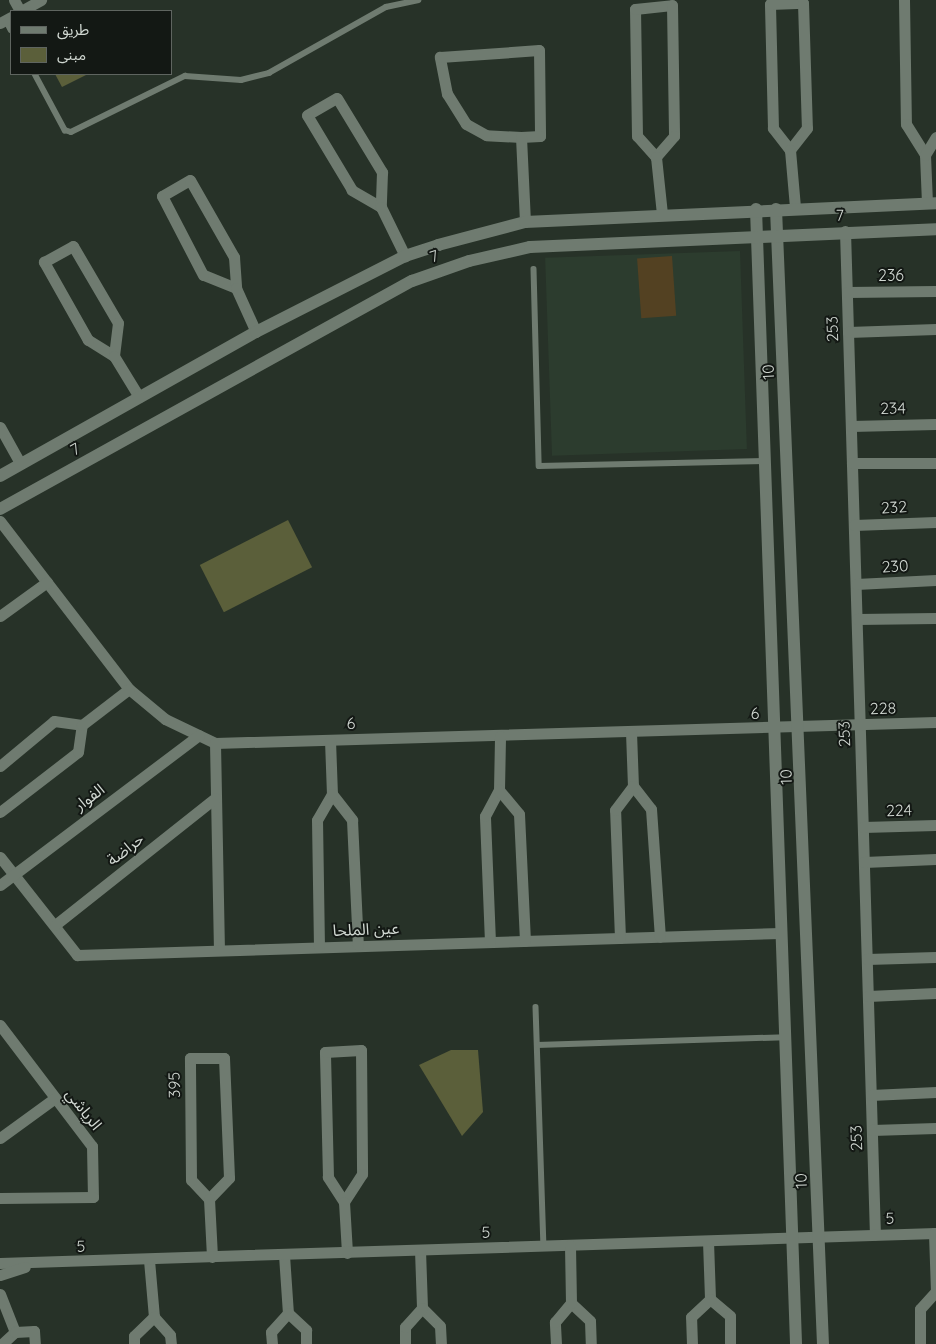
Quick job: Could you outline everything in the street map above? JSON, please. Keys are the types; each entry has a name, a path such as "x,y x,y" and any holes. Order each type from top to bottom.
{"street":[{"path":"23,10 41,0"},
{"path":"904,0 906,124 925,155 932,203"},
{"path":"790,150 808,128 803,3 770,4 773,128 790,150 795,207"},
{"path":"656,157 674,136 672,5 635,9 637,136 656,157 662,214"},
{"path":"539,50 540,136 521,137 486,135 466,124 447,94 440,57 539,50"},
{"path":"381,206 352,190 307,115 337,98 382,172 381,206 405,256"},
{"path":"521,137 525,222"},
{"path":"925,155 936,138"},
{"path":"236,288 203,275 162,196 190,180 234,257 236,288 256,332"},
{"name":"7","path":"0,476 20,463 256,332 405,256 525,222 795,207 932,203"},
{"name":"10","path":"776,208 801,728 823,1344"},
{"name":"10","path":"756,209 796,1344"},
{"name":"7","path":"0,509 412,281 530,247 757,234 936,229"},
{"name":"253","path":"845,231 875,1235"},
{"path":"114,356 118,323 73,246 44,262 88,340 114,356 139,397"},
{"name":"236","path":"847,292 936,291"},
{"path":"848,332 936,329"},
{"name":"234","path":"851,426 936,424"},
{"path":"0,427 20,463"},
{"path":"852,463 936,463"},
{"name":"6","path":"0,521 129,689 165,719 215,743 801,728"},
{"name":"232","path":"854,525 936,522"},
{"name":"230","path":"856,584 936,580"},
{"path":"0,616 47,582"},
{"path":"857,619 936,618"},
{"path":"0,812 78,752 82,725 129,689"},
{"path":"0,766 54,721 82,725"},
{"name":"228","path":"801,728 936,722"},
{"path":"631,732 633,786 651,809 660,937"},
{"name":"الفوار","path":"0,885 198,735"},
{"path":"490,942 485,816 500,790 500,736"},
{"path":"319,947 318,820 332,794 330,740"},
{"path":"215,743 219,949"},
{"path":"620,938 615,810 633,786"},
{"path":"500,790 519,814 525,941"},
{"path":"332,794 352,820 358,946"},
{"name":"حراضة","path":"55,925 215,798"},
{"name":"224","path":"863,827 936,825"},
{"name":"عين الملحا","path":"0,857 55,925 77,956 219,949 781,934"},
{"path":"864,862 936,859"},
{"path":"867,959 936,957"},
{"path":"868,996 936,993"},
{"name":"الرياشي","path":"0,1024 92,1146 93,1197 0,1198"},
{"path":"344,1202 362,1174 361,1050 325,1052 328,1177 344,1202 347,1253"},
{"name":"395","path":"190,1058 224,1058 229,1178 210,1199 191,1180 190,1058"},
{"path":"871,1095 936,1092"},
{"path":"0,1138 55,1098"},
{"path":"872,1130 936,1128"},
{"path":"210,1199 212,1257"},
{"path":"920,1344 920,1309 936,1291 935,1233"},
{"name":"5","path":"0,1263 149,1260 935,1233"},
{"path":"708,1240 710,1299 730,1316 730,1344"},
{"path":"556,1344 555,1322 572,1303 570,1245"},
{"path":"420,1250 422,1308 440,1326 441,1344"},
{"path":"284,1255 288,1313 306,1330 306,1344"},
{"path":"149,1260 154,1317 170,1335 170,1344"},
{"name":"5","path":"0,1275 36,1263"},
{"path":"0,1294 15,1332"},
{"path":"692,1344 691,1317 710,1299"},
{"path":"572,1303 590,1320 591,1344"},
{"path":"405,1344 405,1327 422,1308"},
{"path":"272,1344 271,1332 288,1313"},
{"path":"134,1344 134,1336 154,1317"},
{"path":"2,1344 15,1332 34,1331 35,1344"}],"lane":[{"path":"36,75 65,130 71,132 185,76 242,80 269,73 386,7 418,0"},
{"path":"534,269 539,466 765,461"},
{"path":"536,1007 544,1246"},
{"path":"537,1045 785,1037"}],"shaded area":[{"path":"740,251 747,449 552,456 545,258"},
{"path":"672,256 676,316 641,318 637,258"}],"building":[{"path":"56,75 86,75 62,87"},
{"path":"288,520 312,567 224,612 200,565"},
{"path":"451,1050 478,1050 483,1112 462,1136 419,1065"}]}
